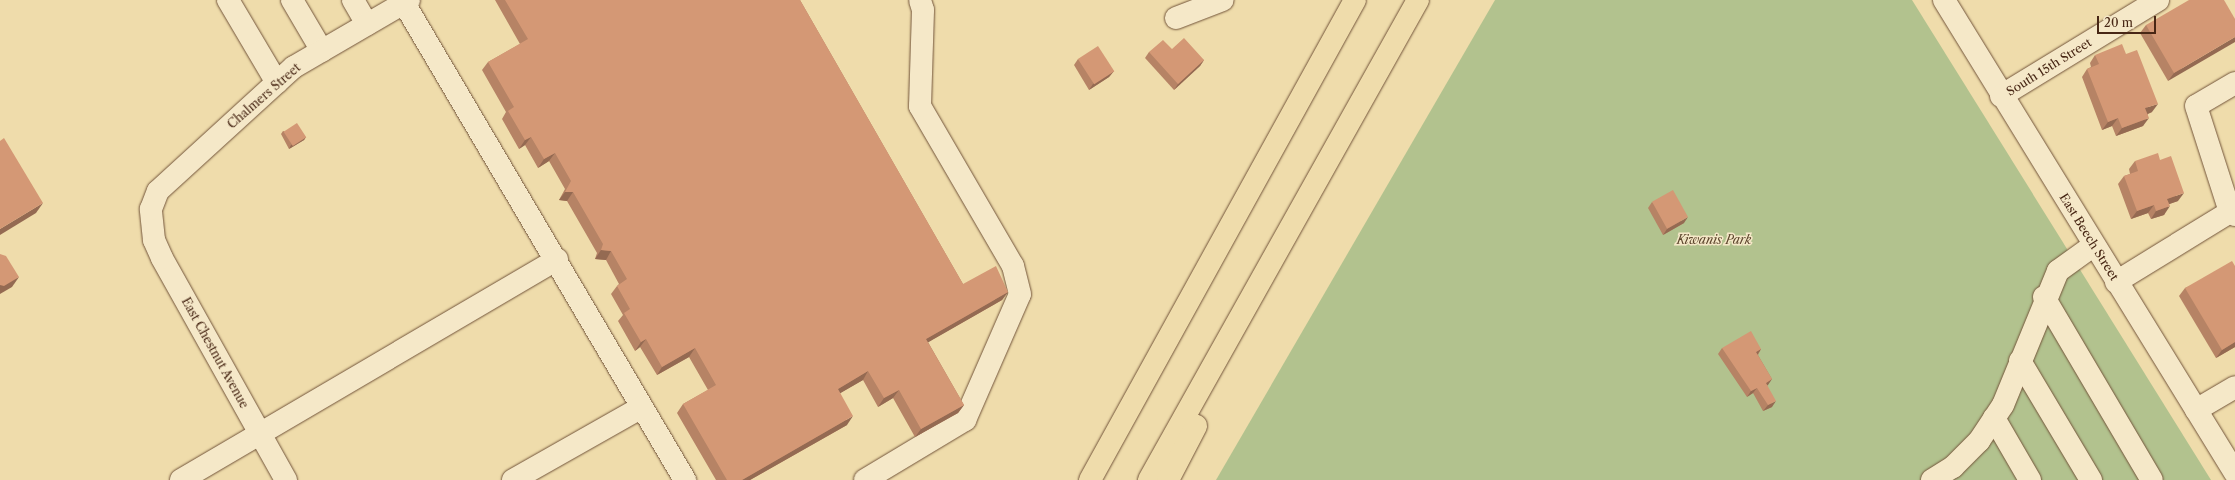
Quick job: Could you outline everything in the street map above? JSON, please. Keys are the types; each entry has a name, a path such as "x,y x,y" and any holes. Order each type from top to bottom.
{"highway":[{"path":"1092,474 1355,0"},
{"path":"1149,480 1418,0"},
{"path":"1168,480 1329,160"}],"street":[{"path":"228,0 277,83"},
{"path":"292,0 322,51"},
{"path":"353,0 367,24"},
{"path":"865,480 965,420 1020,294 1013,266 920,106 922,10 920,0"},
{"path":"1176,18 1223,0"},
{"name":"East Beech Street","path":"1944,0 2001,96 2235,473"},
{"name":"South 15th Street","path":"2001,96 2158,0"},
{"path":"407,1 685,480"},
{"name":"Chalmers Street","path":"151,223 158,190 294,67 407,1"},
{"path":"2116,282 2233,214 2196,106 2235,83"},
{"name":"East Chestnut Avenue","path":"151,223 162,258 286,480"},
{"path":"1932,480 1956,474 1994,418 2020,360 2044,297 2058,271 2094,245"},
{"path":"181,480 556,260"},
{"path":"2044,297 2152,480"},
{"path":"2020,360 2091,480"},
{"path":"2196,410 2235,387"},
{"path":"513,480 642,407"},
{"path":"1994,418 2030,480"}],"green space":[{"name":"Kiwanis Park","path":"1495,0 1912,0 2211,480 1216,480"}],"building":[{"path":"505,0 800,0 963,284 996,266 1008,292 926,339 964,405 921,429 899,390 884,398 868,371 838,389 853,416 742,480 727,480 683,404 716,385 695,348 662,367 646,339 641,342 624,313 630,309 617,286 627,279 611,251 601,250 603,244 573,192 565,192 571,181 555,153 544,159 531,137 525,140 508,111 514,107 488,62 528,39"},
{"path":"2189,0 2224,0 2235,19 2235,37 2174,73 2146,25"},
{"path":"1184,38 1204,60 1178,84 1149,52 1163,40 1172,49"},
{"path":"2122,44 2126,54 2137,50 2158,104 2145,108 2149,118 2122,128 2118,118 2108,122 2087,69 2099,64 2095,55"},
{"path":"1098,46 1114,71 1094,84 1078,59"},
{"path":"297,123 306,137 293,146 284,132"},
{"path":"4,138 43,203 0,229 0,141"},
{"path":"2158,153 2160,160 2171,156 2184,193 2167,199 2170,206 2156,211 2154,205 2137,211 2124,176 2138,171 2135,161"},
{"path":"1673,190 1688,217 1667,229 1652,202"},
{"path":"0,254 6,256 19,277 4,286 0,285"},
{"path":"2232,261 2235,266 2235,342 2222,350 2185,288"},
{"path":"1751,331 1761,349 1756,352 1772,379 1766,383 1776,401 1768,405 1757,388 1751,391 1722,348"}]}
